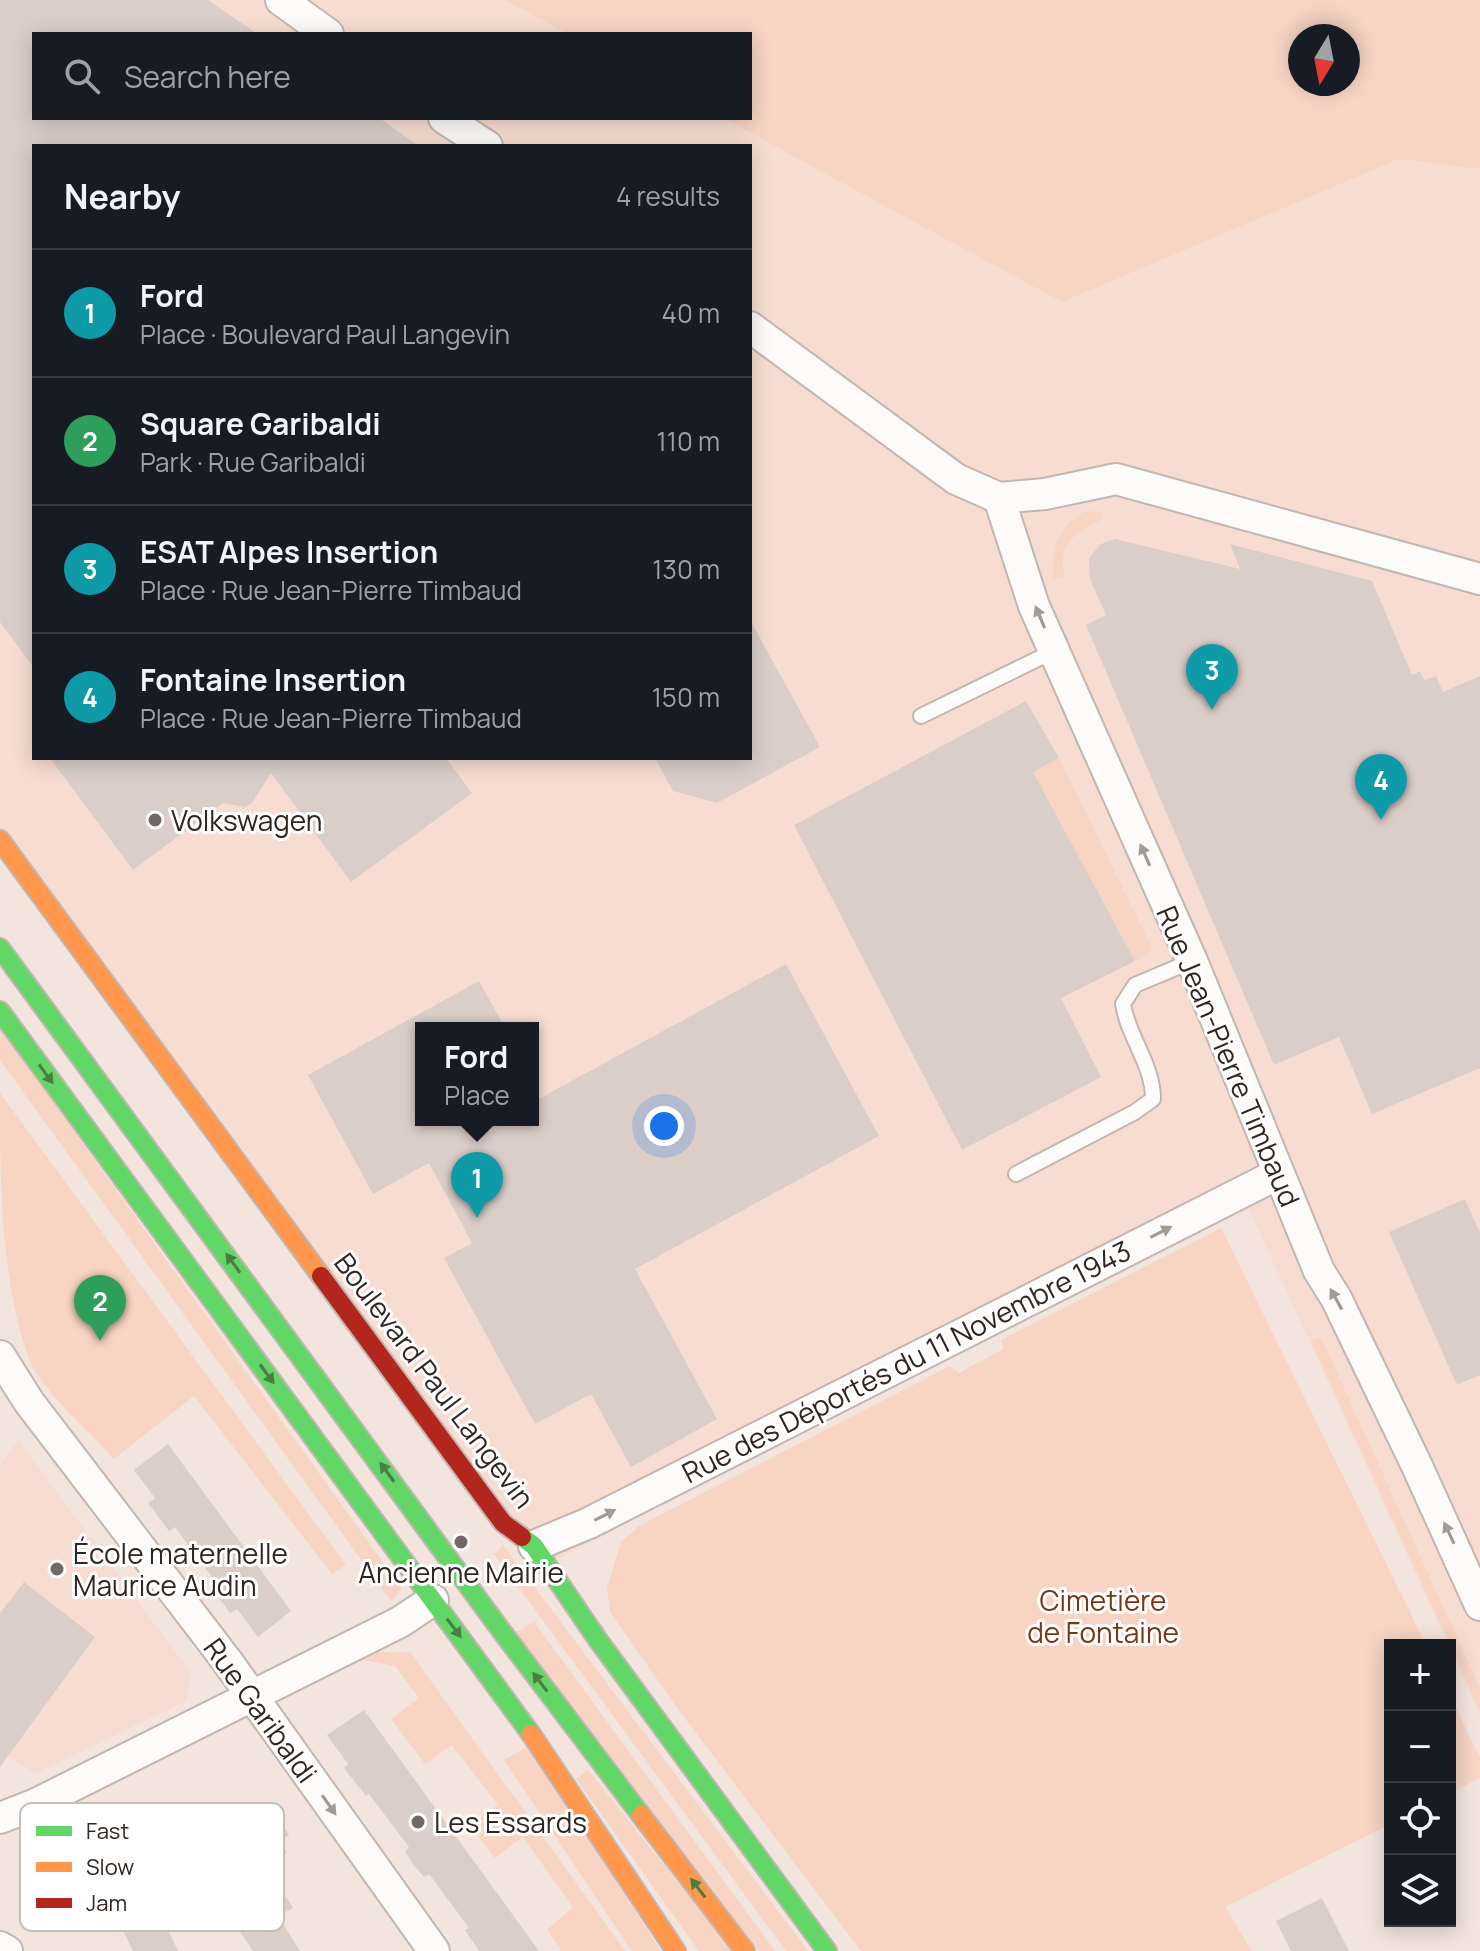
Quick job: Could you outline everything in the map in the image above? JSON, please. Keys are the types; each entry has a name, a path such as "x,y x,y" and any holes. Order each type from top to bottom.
{"main road":[{"name":"Boulevard Paul Langevin","path":"0,840 503,1523 534,1546 598,1640 827,1951"},
{"path":"0,948 500,1629 745,1951"},
{"path":"0,1011 515,1710 676,1951"}],"street":[{"path":"281,0 325,32"},
{"path":"447,120 484,144"},
{"path":"752,328 956,479 999,498 1022,498 1116,479 1480,579"},
{"name":"Rue Jean-Pierre Timbaud","path":"999,498 1034,606 1192,961 1319,1271 1350,1326 1480,1605"},
{"name":"Rue des Déportés du 11 Novembre 1943","path":"534,1546 589,1523 1278,1174"},
{"name":"Rue Garibaldi","path":"0,1356 29,1402 252,1695 434,1951"},
{"path":"38,1803 400,1622 433,1600"},
{"path":"0,1818 20,1810"},
{"path":"0,1947 7,1951"}],"lane":[{"path":"921,716 1054,651"},
{"path":"1016,1174 1135,1112 1153,1099 1153,1081 1125,1022 1123,1004 1135,985 1192,961"}],"shaded area":[{"path":"0,0 505,0 564,32 32,32 32,120 727,120 1062,301 1399,159 1480,169 1480,1715 1456,1662 1456,1639 1445,1639 1248,1207 873,1394 542,1568 0,828"},
{"name":"École maternelle Maurice Audin","path":"18,1440 191,1673 186,1701 36,1773 0,1754 0,1465"}],"green space":[{"path":"505,0 1480,0 1480,169 1399,159 1062,302 727,120 752,120 752,32 564,32"},
{"path":"1086,511 1101,512 1100,521 1083,529 1070,542 1063,557 1065,577 1053,579 1053,557 1058,539 1076,517"},
{"path":"1059,758 1153,950 1135,961 1033,772"},
{"path":"0,1028 402,1589 391,1601 0,1060"},
{"path":"0,1093 346,1565 332,1574 194,1396 114,1459 41,1380 33,1368 22,1337 8,1270 2,1198"},
{"name":"Cimetière de Fontaine","path":"1221,1228 1423,1639 1384,1639 1384,1827 1225,1907 1252,1951 861,1951 681,1713 610,1612 607,1588 621,1542 639,1526 950,1366 959,1373 1003,1349 1001,1340"},
{"path":"1321,1337 1480,1688 1480,1710 1456,1658 1456,1639 1447,1639 1311,1341"},
{"path":"503,1545 808,1951 786,1951 494,1554"},
{"path":"534,1622 775,1951 759,1951 516,1632"},
{"path":"372,1652 410,1652 625,1951 559,1951 561,1949 547,1930 573,1907 523,1837 495,1858 470,1826 498,1805 452,1745 425,1764 391,1719 419,1698 395,1666 363,1660"},
{"path":"1456,1708 1480,1758 1480,1778 1456,1790"},
{"path":"528,1746 661,1951 632,1951 504,1760"},
{"path":"588,1770 733,1951 699,1951 576,1779"}],"building":[{"path":"0,0 208,0 254,32 32,32 32,120 382,120 416,144 32,144 32,665 0,622"},
{"path":"1115,539 1240,569 1230,544 1372,581 1412,675 1420,671 1424,680 1436,676 1443,692 1480,676 1480,1068 1372,1114 1339,1037 1274,1065 1086,625 1106,615 1090,579 1089,558 1101,544"},
{"path":"752,624 820,747 717,803 673,791 656,760 752,760"},
{"path":"1026,701 1059,758 1033,772 1135,961 1061,998 1101,1077 962,1150 794,825"},
{"path":"51,760 447,760 472,793 351,882 271,773 252,803 245,807 223,803 133,870"},
{"path":"786,964 879,1136 635,1269 717,1419 631,1467 591,1394 535,1424 444,1258 472,1243 429,1163 373,1194 308,1075 479,981 502,1022 415,1022 415,1126 539,1126 539,1099"},
{"path":"1465,1199 1480,1233 1480,1375 1457,1385 1389,1232"},
{"path":"168,1444 291,1611 258,1637 237,1609 230,1613 210,1586 215,1581 175,1527 169,1531 148,1503 155,1498 134,1470"},
{"path":"24,1582 95,1637 0,1767 0,1613"},
{"name":"Les Essards","path":"364,1710 539,1951 479,1951 465,1930 469,1928 429,1874 424,1877 412,1863 405,1851 409,1847 369,1794 366,1796 344,1768 348,1764 327,1735"},
{"path":"284,1893 293,1908 284,1913"},
{"path":"1322,1898 1349,1951 1291,1951 1276,1921"},
{"path":"284,1926 300,1951 253,1951 239,1931 284,1931"},
{"path":"123,1931 169,1931 178,1951 133,1951"}],"traffic: fast":[{"path":"0,948 500,1629 641,1815"},
{"path":"0,1011 531,1734"},
{"path":"522,1537 534,1546 598,1640 827,1951"}],"traffic: slow":[{"path":"0,840 321,1276"},
{"path":"531,1734 676,1951"},
{"path":"641,1815 745,1951"}],"traffic: jam":[{"path":"321,1276 503,1523 522,1537"}],"place":[{"name":"ESAT Alpes Insertion","path":"1212,710"},
{"name":"Volkswagen","path":"155,820"},
{"name":"Fontaine Insertion","path":"1381,820"},
{"name":"Ford","path":"477,1218"},
{"name":"Square Garibaldi","path":"100,1341"},
{"name":"Ancienne Mairie","path":"461,1542"},
{"name":"École maternelle Maurice Audin","path":"57,1569"},
{"name":"Les Essards","path":"418,1822"}]}
